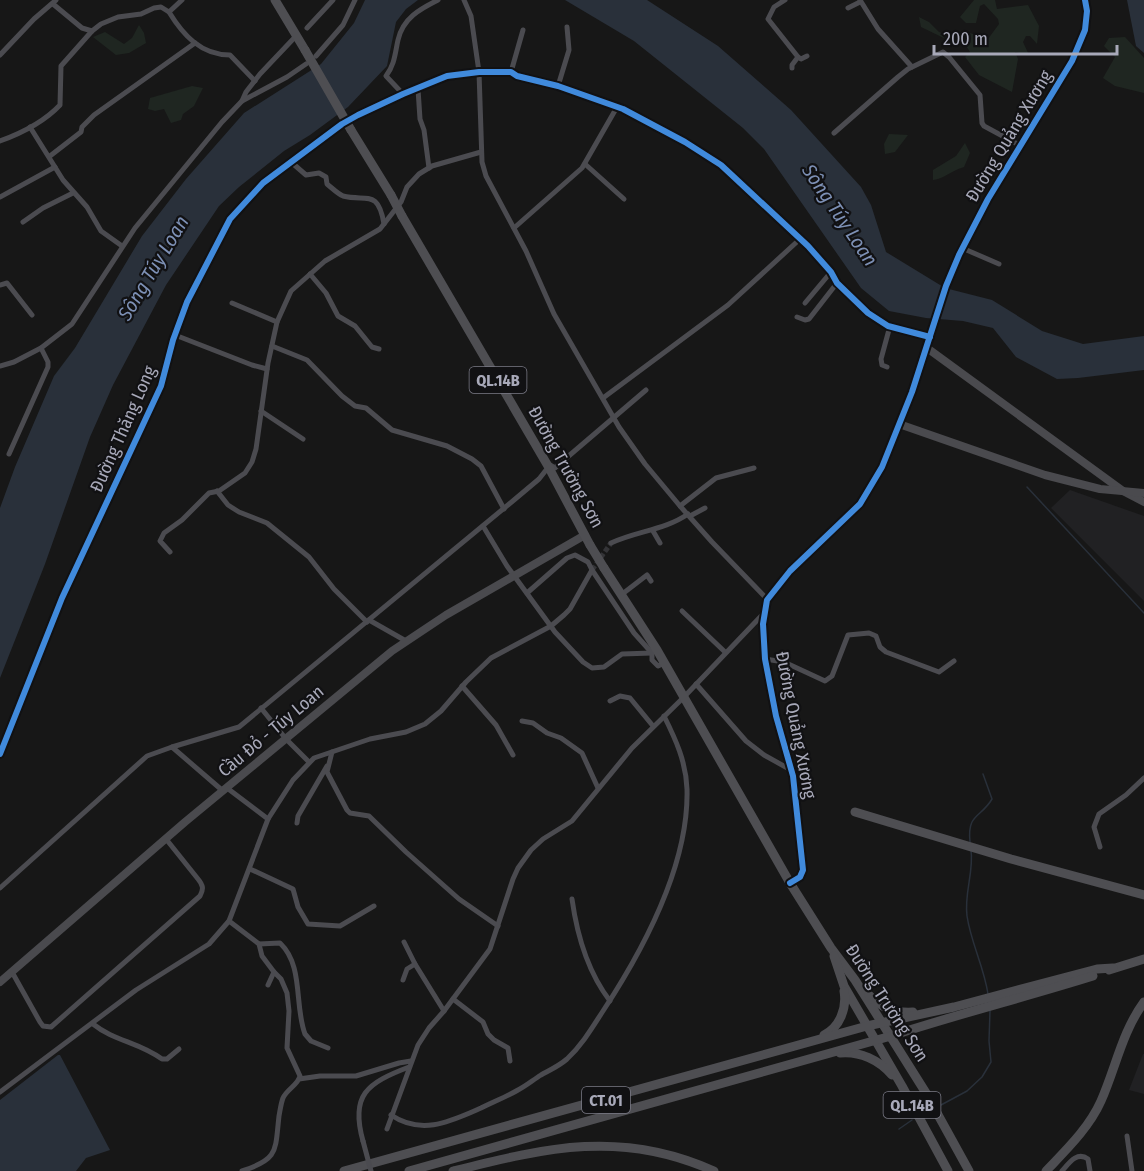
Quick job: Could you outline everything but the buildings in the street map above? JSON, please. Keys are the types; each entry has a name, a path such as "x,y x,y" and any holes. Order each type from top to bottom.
{"highway":[{"name":"Đường Trường Sơn","path":"275,0 548,466 590,545 664,663 790,883 891,1036 969,1171"},
{"path":"858,813 1144,895"},
{"name":"Đường Trường Sơn","path":"831,948 844,986 948,1171"},
{"path":"855,980 877,1004 891,1011 920,1012 979,1004 1001,1004 1144,959"},
{"path":"876,1040 1001,994 1097,969 1113,968"},
{"path":"790,1048 828,1034 836,1027 846,1000 844,986"},
{"path":"1046,1171 1092,1117 1101,1101 1123,1038 1144,1002"},
{"path":"867,1026 954,1007"},
{"name":"CT.01","path":"344,1171 867,1026"},
{"name":"CT.01","path":"409,1171 876,1040"},
{"path":"794,1063 832,1054 849,1052 861,1055 885,1067 910,1102"},
{"path":"453,1171 549,1149 609,1145 668,1154 714,1171"}],"street":[{"path":"169,12 182,0"},
{"path":"307,28 333,0"},
{"path":"316,56 343,25 355,0"},
{"path":"403,94 386,76 394,63 401,31 409,18 438,0"},
{"path":"464,0 471,16 479,72 481,152 486,176 514,228 554,314 613,417 645,464 680,506 767,599"},
{"path":"785,0 774,7 768,19 798,57 801,59 807,56"},
{"name":"Đường Quảng Xương","path":"790,883 800,877 803,870 791,770 776,716 765,659 764,613 767,599 790,571 860,504 882,467 927,348 946,286 962,248 988,199 1072,62 1082,41 1087,11 1085,0"},
{"path":"848,8 860,1 879,30 912,67"},
{"path":"0,55 34,19 55,2 84,30 92,31"},
{"path":"0,141 30,127 60,105 61,66 96,27 118,17 141,14 154,8 161,7 169,12 195,43 213,54 230,55 255,81"},
{"path":"558,86 569,50 567,27"},
{"path":"511,72 523,30"},
{"path":"0,366 14,362 41,348 72,324 135,228 216,129 242,101 255,81 296,36"},
{"path":"50,156 81,132 82,127 101,110 195,43"},
{"path":"834,133 879,91 912,67 942,52 949,57 980,95 984,126 1021,146"},
{"path":"792,68 798,57"},
{"path":"242,101 306,64"},
{"path":"358,115 447,76 479,72 511,72 517,76 558,86 617,107 685,142 721,165 752,191 831,272 837,283 868,312 890,326 931,335"},
{"path":"418,89 420,119 424,130 429,168"},
{"path":"514,228 585,164 617,107"},
{"name":"Đường Thăng Long","path":"0,754 62,598 161,386 187,302 230,219 263,183 342,124"},
{"path":"30,127 73,193 87,207 101,231 122,246"},
{"path":"170,552 160,541 164,532 182,520 209,493 217,491 245,473 252,462 277,322 291,291 325,261 380,229 401,202 407,187 419,174 429,168 481,152"},
{"path":"291,162 306,175 319,173 326,177 327,184 342,196 369,197 383,214 384,224"},
{"path":"585,164 624,200"},
{"path":"0,197 55,166"},
{"path":"23,222 43,208 73,193"},
{"path":"603,398 728,305 800,239"},
{"path":"962,248 999,264"},
{"path":"805,303 831,272"},
{"path":"310,274 326,293 338,316 355,326 372,347 379,349"},
{"path":"0,285 7,283 32,315"},
{"path":"796,317 809,319 837,283"},
{"path":"232,303 277,322"},
{"path":"886,367 882,365 881,359 890,326"},
{"path":"175,335 267,369"},
{"path":"272,346 307,360 342,396 355,406 366,408 393,430 447,446 472,459 481,466 504,509"},
{"path":"9,454 48,367 41,348"},
{"path":"927,348 1123,491 1144,502"},
{"path":"0,888 147,756 239,727 504,509 539,479 548,466 555,468 646,390"},
{"path":"261,411 303,439"},
{"path":"899,424 1045,475 1100,489 1144,493"},
{"path":"680,506 716,478 754,468"},
{"path":"217,491 228,505 267,523 309,557 334,589 368,621 406,641"},
{"path":"611,543 673,524 705,508"},
{"path":"483,526 507,566 551,626 583,662 592,668 604,667 622,654 652,653"},
{"path":"653,531 660,543"},
{"name":"Cầu Đỏ - Túy Loan","path":"0,982 225,789 392,651 446,615 585,535"},
{"path":"527,592 560,563 575,555 588,562 634,633 652,653 656,664 658,666 664,663"},
{"path":"0,1092 136,990 209,944 229,921 268,819 293,780 309,762 314,758 370,739 406,732 425,724 441,711 462,686 491,658 551,626 570,609 592,570"},
{"path":"621,595 647,575 651,581"},
{"path":"682,611 725,651"},
{"path":"387,1129 410,1064 429,1028 490,949 513,879 531,850 543,839 572,821 653,726 764,613"},
{"path":"765,659 784,662 825,681 832,676 848,635 869,633 876,636 879,645 886,652 927,669 939,672 954,661"},
{"path":"696,684 746,741 764,755 791,770"},
{"path":"462,686 496,725 513,755"},
{"path":"610,701 620,696 630,698 653,726"},
{"path":"261,708 286,739 309,762"},
{"path":"392,1115 407,1124 441,1124 452,1121 515,1092 556,1068 586,1037 638,953 664,896 678,854 687,797 685,772 678,744 664,716"},
{"path":"522,721 533,723 547,733 561,738 582,753 598,788"},
{"path":"172,747 268,819"},
{"path":"332,752 327,772 347,810 350,813 369,816 459,899 498,926"},
{"path":"297,823 297,816 328,765"},
{"path":"1100,847 1094,827 1099,814 1126,795 1144,778"},
{"path":"12,972 40,1022 43,1026 51,1027 200,896 203,885 166,839"},
{"path":"250,869 293,889 300,911 309,924 340,926 374,906"},
{"path":"572,899 584,953 596,980 610,1001"},
{"path":"229,921 258,944 262,956 281,980 287,993 289,1011 287,1048 299,1079"},
{"path":"404,942 444,1011"},
{"path":"258,944 280,943 289,952 305,1034 312,1041 328,1048"},
{"path":"403,980 407,969 415,964"},
{"path":"268,985 274,972"},
{"path":"453,999 483,1022 488,1034 507,1048 510,1061"},
{"path":"93,1024 107,1035 132,1042 162,1059 166,1059 179,1049"},
{"path":"242,1171 265,1162 275,1151 283,1098 299,1079 320,1076 357,1076 399,1063 410,1064"},
{"path":"371,1171 357,1114 361,1098 374,1084 410,1064"},
{"path":"1127,1136 1132,1171"},
{"path":"1062,1171 1075,1158 1085,1156 1088,1159 1090,1171"}],"shaded area":[{"path":"974,0 995,0 997,9 1028,5 1039,26 1037,44 1030,36 1026,36 1023,42 1029,55 1015,52 1018,59 1012,92 979,75 965,57 970,52 963,41 950,41 921,27 919,17 929,22 939,32 953,37 967,32 988,39 999,24 998,19 984,4 980,6 976,23 966,23 960,17"},
{"path":"139,25 146,43 129,53 116,55 93,37 105,32 124,44 132,38"},
{"path":"1125,37 1144,58 1144,93 1115,86 1103,78 1115,57 1104,46 1109,38"},
{"path":"192,86 203,88 194,106 183,114 181,120 171,123 164,109 155,111 148,109 150,98"},
{"path":"889,134 908,135 895,152 885,154 884,144"},
{"path":"965,143 970,153 964,167 933,180 933,170 956,156"},
{"path":"1070,490 1144,516 1144,601 1051,508"},
{"path":"1144,1054 1144,1094 1129,1090"}],"water":[{"name":"Sông Túy Loan","path":"365,0 418,0 406,9 396,22 387,66 348,107 284,151 219,206 166,285 113,385 90,437 45,564 0,678 0,508 54,376 75,348 142,236 186,179 244,113 321,64 354,23"},
{"name":"Sông Túy Loan","path":"565,0 647,0 718,46 791,110 861,187 871,205 886,252 945,288 992,300 1042,331 1083,344 1144,336 1144,370 1057,379 1016,357 993,328 963,321 926,318 889,311 861,288 764,149 743,128 634,41"},
{"path":"1127,0 1144,0 1144,53 1136,46"},
{"path":"58,1055 110,1150 86,1158 76,1171 0,1171 0,1100"}],"waterway":[{"path":"1027,487 1144,613"},
{"path":"970,842 973,821 992,799 983,774"},
{"path":"971,850 967,916 988,994"},
{"path":"941,1105 967,1091 982,1077 991,1062 990,1011"},
{"path":"899,1129 912,1120"}],"tunnel":[{"path":"344,123 358,115"},
{"path":"592,570 611,543"}],"cycle path":[{"path":"790,883 800,877 803,870 793,776 776,716 765,659 763,624 767,600 790,571 860,504 882,467 912,392 946,286 959,255 988,199 1072,61 1085,30 1087,11 1085,0"},
{"path":"0,754 62,598 161,386 173,340 187,302 230,219 263,183 342,124 403,94 447,76 479,72 511,72 517,76 558,86 623,109 685,142 721,165 808,246 831,272 837,283 868,313 888,326 930,337"}]}
